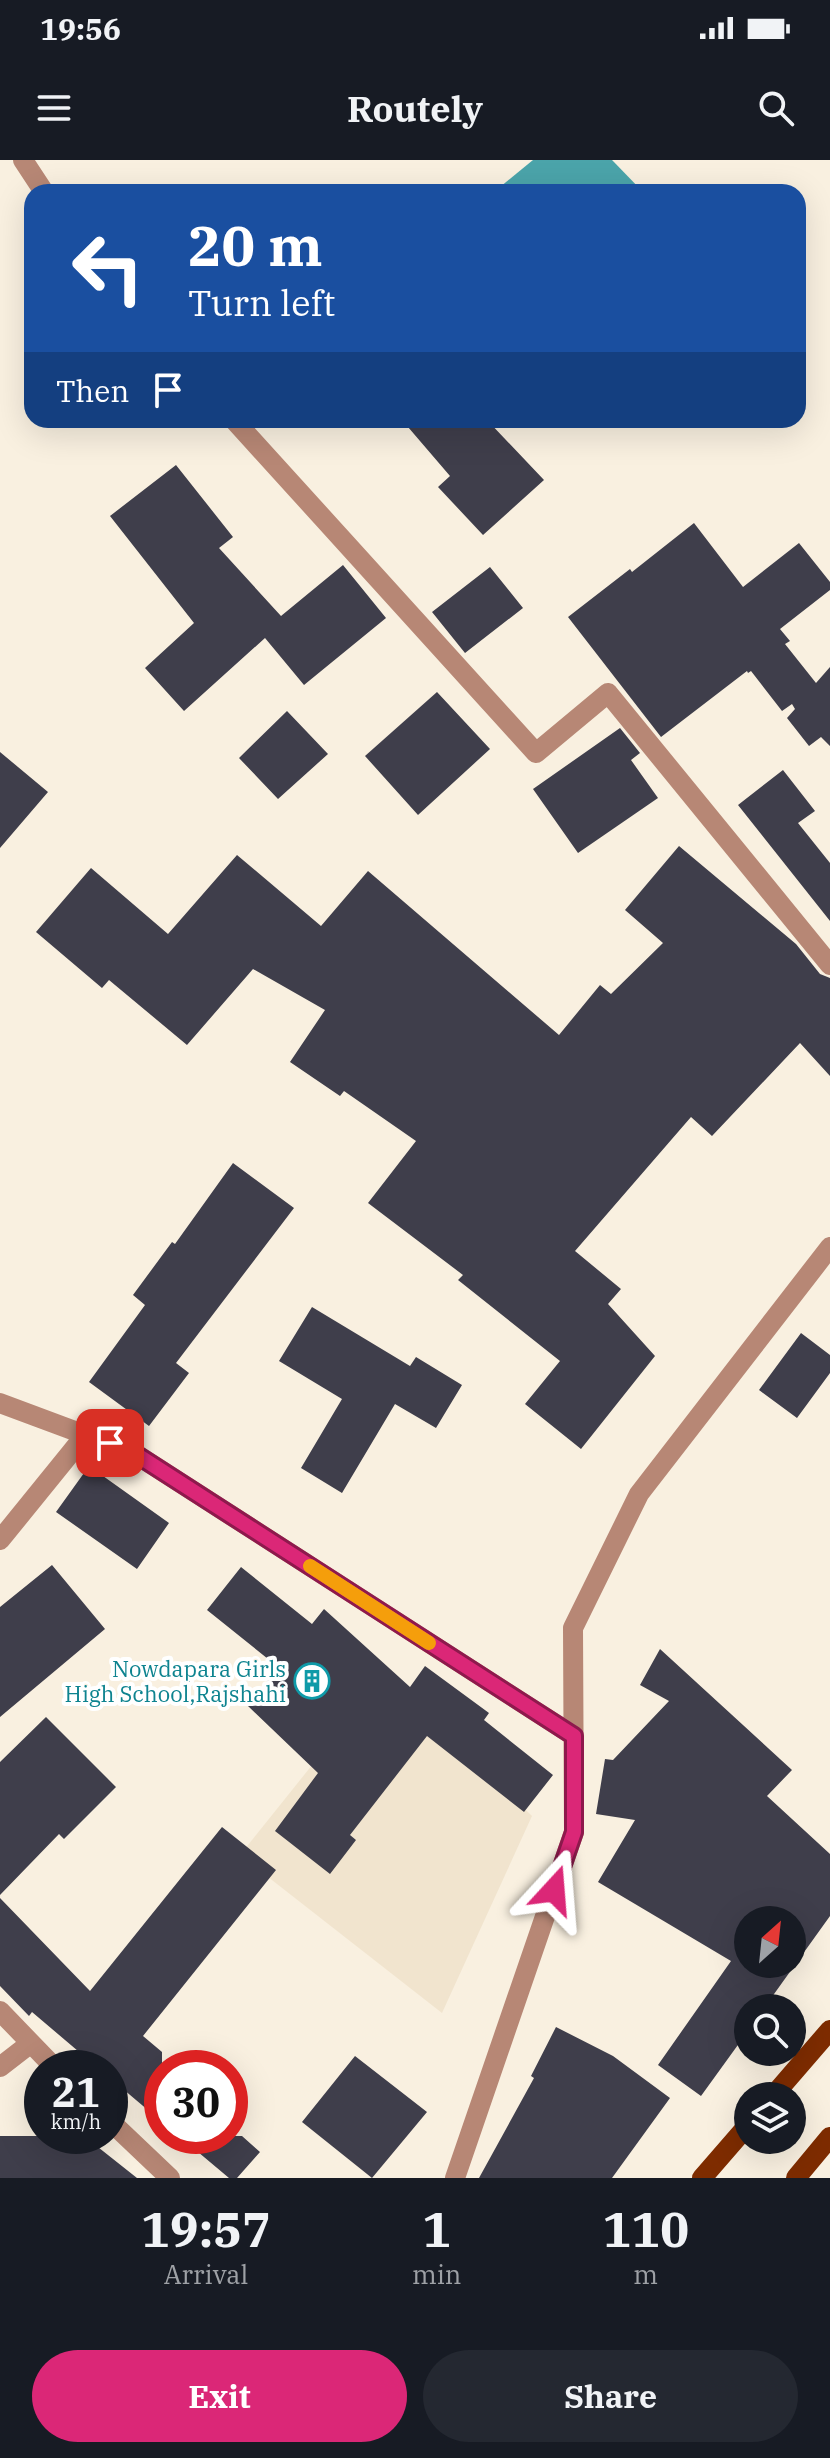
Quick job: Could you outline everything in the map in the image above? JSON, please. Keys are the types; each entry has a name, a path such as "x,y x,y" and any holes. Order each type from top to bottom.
{"main road":[{"path":"785,2082 830,2030"},
{"path":"796,2178 830,2137"},
{"path":"702,2178 734,2141"}],"street":[{"path":"23,160 39,184"},
{"path":"241,428 536,753 608,693 830,965"},
{"path":"455,2178 574,1832 573,1628 639,1494 830,1247"},
{"path":"0,1403 134,1453 574,1736"},
{"path":"0,1540 86,1434"},
{"path":"0,2011 38,2050"},
{"path":"0,2067 31,2043"},
{"path":"128,2138 170,2178"}],"shaded area":[{"path":"385,1674 532,1816 442,2013 240,1855"}],"water":[{"path":"533,160 612,160 635,184 504,184"}],"building":[{"path":"409,428 495,428 544,480 483,535 438,487 450,476"},
{"path":"176,465 233,537 219,548 281,616 343,565 386,618 304,685 265,638 184,711 145,668 194,623 110,516"},
{"path":"694,523 743,587 799,543 830,582 830,590 780,629 790,641 785,644 816,683 830,667 830,746 821,737 809,746 787,718 795,709 792,704 782,711 751,671 661,737 568,617"},
{"path":"490,567 523,608 465,653 432,612"},
{"path":"437,692 490,749 418,815 365,756"},
{"path":"287,711 328,754 278,799 239,758"},
{"path":"620,728 640,753 631,760 658,798 578,853 533,789"},
{"path":"0,752 48,792 0,848"},
{"path":"783,770 815,811 798,823 830,863 830,921 738,805"},
{"path":"679,846 796,944 820,974 830,978 830,1076 800,1043 712,1136 691,1117 575,1251 621,1289 608,1304 655,1356 581,1449 525,1404 560,1361 458,1280 463,1275 368,1203 416,1141 344,1091 340,1096 290,1062 325,1010 253,969 187,1045 109,980 102,988 36,932 91,868 168,934 237,855 321,926 368,871 559,1035 600,985 611,994 663,943 625,910"},
{"path":"233,1163 294,1208 176,1363 189,1373 149,1426 89,1382 145,1305 133,1295 172,1242 175,1244"},
{"path":"312,1307 410,1366 416,1357 462,1385 436,1428 395,1404 342,1493 301,1468 342,1399 279,1361"},
{"path":"801,1333 830,1355 830,1373 797,1418 759,1390"},
{"path":"89,1466 169,1523 137,1569 56,1512"},
{"path":"52,1565 105,1629 0,1717 0,1607"},
{"path":"241,1567 312,1624 324,1609 410,1687 425,1666 489,1713 484,1720 553,1775 524,1812 427,1736 350,1835 356,1840 330,1874 275,1831 318,1773 248,1706 278,1667 207,1610"},
{"path":"660,1649 792,1770 767,1796 830,1854 830,1916 806,1949 806,1906 734,1906 734,1978 786,1978 774,1994 734,1994 734,2050 701,2096 658,2065 731,1961 598,1882 635,1820 596,1814 605,1759 613,1760 669,1701 640,1685"},
{"path":"46,1717 116,1787 64,1839 59,1834 0,1895 0,1762"},
{"path":"222,1827 276,1870 143,2036 160,2050 144,2050 144,2107 128,2093 128,2050 77,2050 32,2012 29,2016 0,1986 0,1898 90,1991"},
{"path":"556,2027 613,2056 670,2098 612,2178 479,2178 534,2078 531,2076"},
{"path":"355,2056 427,2112 372,2178 302,2122"},
{"path":"0,2136 24,2136 24,2154 107,2154 137,2178 0,2178"},
{"path":"248,2141 260,2152 237,2178 229,2178 200,2154 248,2154"}],"slow traffic":[{"path":"310,1566 429,1643"}],"place":[{"name":"Nowdapara Girls High School,Rajshahi","path":"312,1681"}],"route":[{"path":"110,1443 134,1453 574,1736 574,1832 554,1890"}]}
